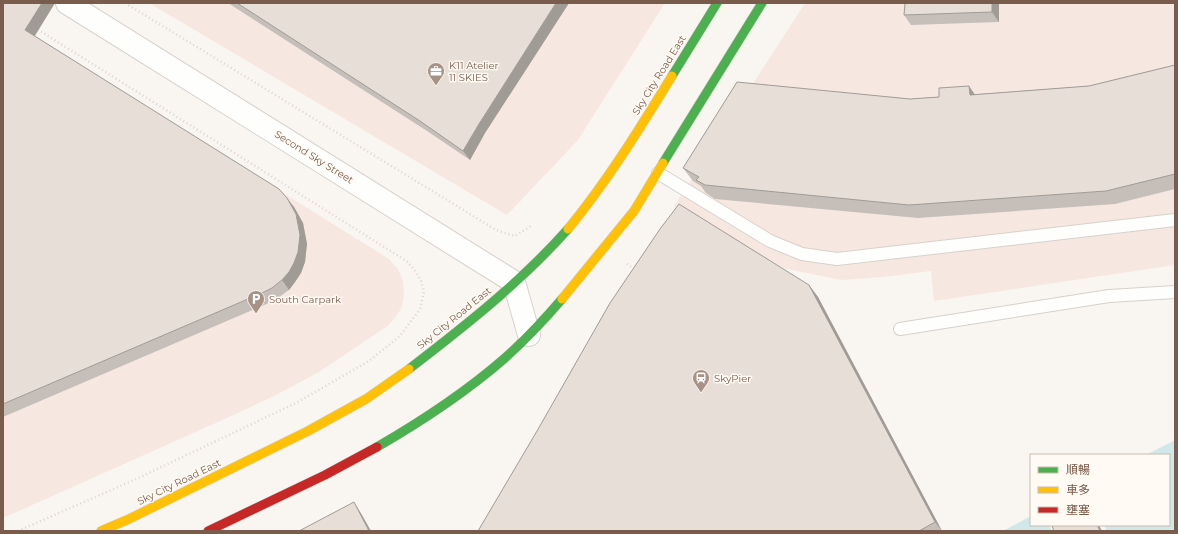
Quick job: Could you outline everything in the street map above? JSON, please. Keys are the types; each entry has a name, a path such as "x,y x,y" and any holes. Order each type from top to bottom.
{"street":[{"name":"Second Sky Street","path":"67,3 514,282"},
{"name":"Sky City Road East","path":"101,531 129,519 308,432 368,398 422,359 474,318 559,239 603,183 718,3"},
{"path":"208,531 267,504 378,446 422,419 469,386 504,358 529,335 559,303 617,234 634,211 762,3"},
{"path":"514,282 529,335"}],"lane":[{"path":"658,173 770,241 802,254 838,259 1175,220"},
{"path":"900,329 1109,296 1175,292"}],"path":[{"path":"125,3 496,230 515,236 534,225"},
{"name":"Sky City Road East","path":"18,531 127,484 296,403 369,361 400,336 420,309 424,292 421,281 408,262 37,29"},
{"path":"626,264 639,271"}],"shaded area":[{"path":"149,3 665,3 578,140 507,215"},
{"path":"805,3 1175,3 1175,265 934,301 931,271 841,280 783,268 674,206"},
{"path":"3,18 389,259 398,269 403,281 404,294 402,307 395,318 386,327 319,372 274,396 227,418 3,518"}],"water":[{"path":"1175,440 1175,531 1107,531 1104,526 1170,526 1170,454 1148,454"},
{"path":"1030,517 1030,526 1050,526 1052,531 1003,531"}],"building":[{"path":"3,3 42,3 25,30 279,189 287,198 296,214 300,235 298,252 294,263 282,280 272,288 3,404"},
{"name":"K11 Atelier 11 SKIES","path":"237,3 556,3 463,151 420,121"},
{"path":"905,3 992,3 992,12 904,15"},
{"path":"1175,65 1175,174 1106,191 909,205 705,185 696,180 699,177 683,168 737,82 910,99 939,97 939,88 969,86 970,95 1089,86"},
{"path":"679,204 809,285 935,522 919,531 478,531 610,303 660,229"},
{"path":"354,502 369,531 299,531"},
{"path":"1052,526 1098,526 1100,531 1054,531"}],"traffic: fast":[{"path":"672,76 717,3"},
{"path":"663,163 762,3"},
{"path":"409,369 492,303 531,267 568,229"},
{"path":"377,447 443,406 475,383 527,337 562,299"}],"traffic: slow":[{"path":"568,229 610,174 672,76"},
{"path":"562,299 634,211 663,163"},
{"path":"101,531 129,519 308,431 366,399 409,369"}],"traffic: jam":[{"path":"208,531 325,475 377,447"}],"place":[{"name":"K11 Atelier 11 SKIES","path":"436,86"},
{"name":"South Carpark","path":"256,314"},
{"name":"SkyPier","path":"701,393"}]}
